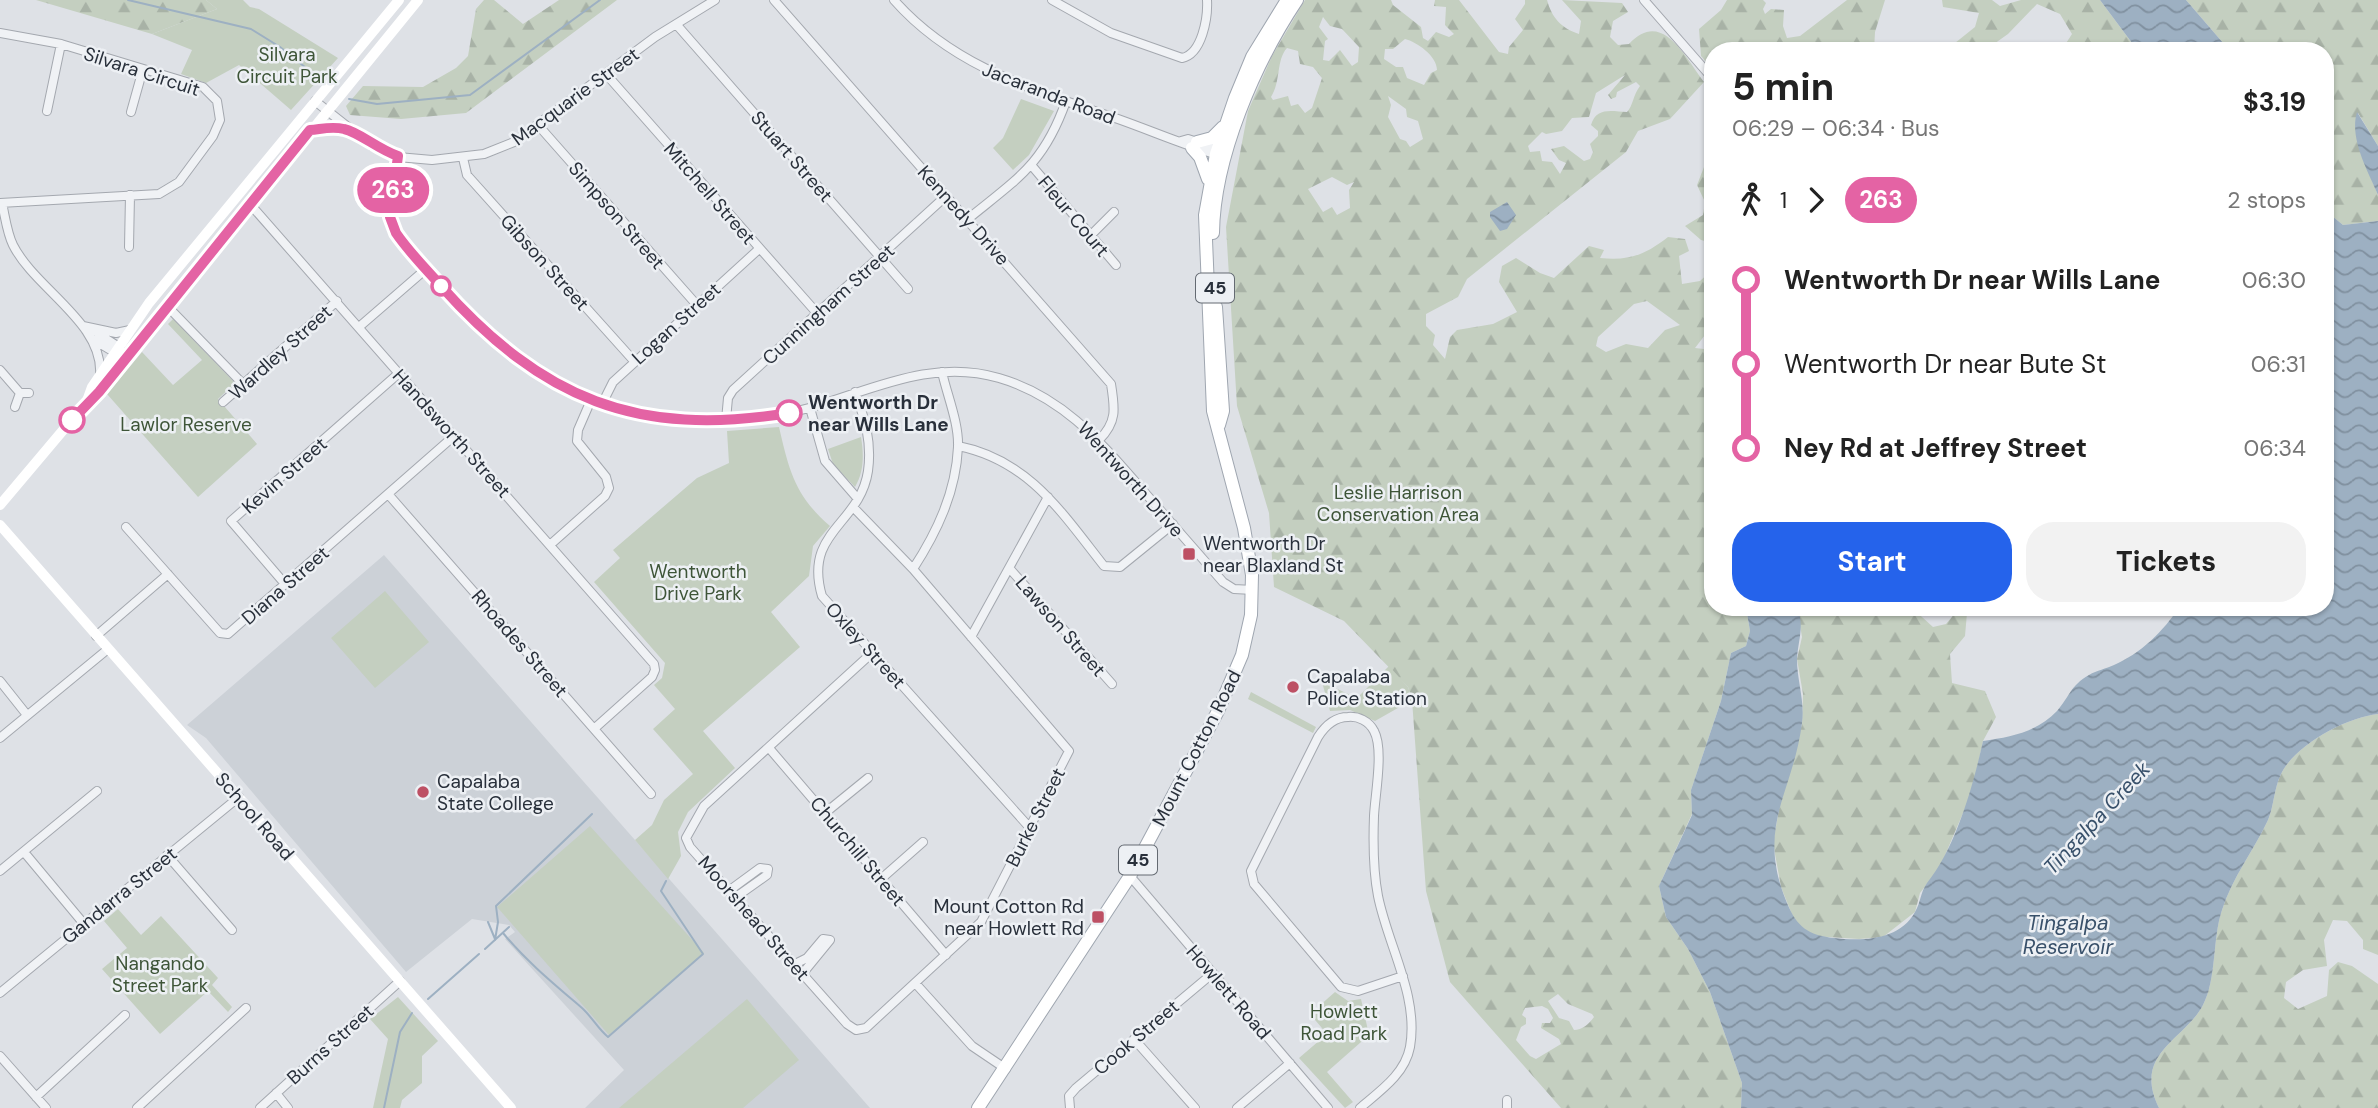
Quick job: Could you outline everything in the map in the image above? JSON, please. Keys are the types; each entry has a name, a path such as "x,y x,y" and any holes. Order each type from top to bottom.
{"main road":[{"path":"0,505 86,403 99,392 418,0"},
{"name":"Mount Cotton Road","path":"1219,425 1223,411 1213,226 1224,126 1252,57 1287,0"},
{"name":"Mount Cotton Road","path":"978,1108 1130,876 1231,684 1242,655 1253,590 1244,528 1219,425 1213,411 1204,231 1209,183 1263,58 1297,0"},
{"path":"86,403 100,375 130,330 395,2"},
{"path":"1209,183 1200,157 1190,144 1212,138 1224,126"},
{"path":"310,130 348,129"},
{"name":"School Road","path":"0,525 511,1108"}],"street":[{"name":"Macquarie Street","path":"315,101 372,146 398,156 419,160 463,158 501,149 676,24 715,0"},
{"name":"Kennedy Drive","path":"774,0 1111,384 1115,419 1111,428 1099,440"},
{"name":"Jacaranda Road","path":"894,0 922,29 967,61 1023,87 1222,153"},
{"path":"1052,0 1111,33 1182,58 1190,56 1196,50 1208,13 1208,0"},
{"path":"1644,0 1704,69"},
{"path":"395,2 406,14"},
{"name":"Stuart Street","path":"676,24 908,289"},
{"name":"Silvara Circuit","path":"0,33 61,44 203,87 217,102 220,120 213,136 179,182 159,194 1,203"},
{"path":"47,111 61,44"},
{"path":"131,112 143,69"},
{"name":"Mitchell Street","path":"606,74 816,312"},
{"path":"968,219 1032,166 1058,125 1066,101"},
{"name":"Simpson Street","path":"538,125 696,304"},
{"name":"Wentworth Drive","path":"398,156 391,223 400,239 473,321 504,350 534,371 591,400 660,418 726,420 761,418 810,408 902,377 942,372 998,377 1036,392 1069,412 1099,440 1223,582 1234,589 1253,590"},
{"name":"Gibson Street","path":"463,158 467,175 634,361"},
{"name":"Fleur Court","path":"1032,166 1116,265"},
{"path":"129,247 130,195"},
{"name":"Cunningham Street","path":"726,420 728,398 733,390 946,196"},
{"path":"1,203 12,243 28,266 86,326 126,357"},
{"name":"Handsworth Street","path":"250,204 654,664 652,677 595,729"},
{"path":"1091,235 1114,212"},
{"name":"Logan Street","path":"602,404 608,387 634,361 759,249"},
{"path":"359,327 426,269"},
{"name":"Wardley Street","path":"223,402 337,301"},
{"path":"167,307 243,384"},
{"path":"86,326 116,333 130,330"},
{"path":"86,326 100,351 100,375"},
{"path":"92,338 117,350"},
{"path":"0,370 24,393 15,407"},
{"path":"913,569 936,534 948,499 958,446 942,372"},
{"name":"Kevin Street","path":"285,584 231,522 399,373"},
{"name":"Oxley Street","path":"855,393 868,429 868,474 855,503 830,535 818,556 817,578 822,596 1030,828"},
{"path":"551,544 605,496 609,488 606,477 577,441 578,430 591,400"},
{"name":"Burke Street","path":"810,408 825,461 855,503 1069,751 981,922 866,1028"},
{"name":"Diana Street","path":"126,527 224,636 454,436"},
{"path":"958,446 981,450 1014,466 1048,496 1104,566 1121,567 1173,524"},
{"name":"Rhoades Street","path":"388,494 651,794"},
{"path":"971,637 1048,496"},
{"name":"Lawson Street","path":"1010,569 1112,684"},
{"path":"96,636 168,574"},
{"path":"0,738 108,649"},
{"name":"Moorshead Street","path":"866,1028 851,1028 687,843 686,835 704,806 873,652"},
{"path":"0,681 27,715"},
{"path":"1360,1108 1395,1078 1410,1050 1410,1010 1403,976 1380,906 1374,864 1377,741 1370,725 1360,718 1338,719 1329,723 1318,737 1251,871 1254,884 1341,987 1358,991 1403,976"},
{"name":"Churchill Street","path":"769,748 946,955"},
{"path":"825,813 868,778"},
{"path":"0,871 97,791"},
{"name":"Gandarra Street","path":"0,993 239,797"},
{"path":"881,879 922,842"},
{"path":"24,852 84,924"},
{"path":"167,855 232,930"},
{"name":"Howlett Road","path":"1130,876 1328,1108"},
{"path":"795,964 807,958 823,939 830,940 803,974"},
{"name":"Cook Street","path":"1070,1107 1069,1096 1076,1088 1213,974"},
{"name":"Burns Street","path":"260,1108 400,981"},
{"path":"916,984 972,1046 1006,1069"},
{"path":"137,1108 246,1008"},
{"path":"36,1097 125,1015"},
{"path":"1134,1039 1195,1108"},
{"path":"0,1057 46,1108"},
{"path":"1237,1108 1290,1063"},
{"path":"276,1093 288,1108"}],"shaded area":[{"name":"Capalaba State College","path":"384,555 870,1108 585,1108 624,1070 505,939 515,932 509,925 472,919 406,972 206,738 187,725"}],"green space":[{"path":"36,0 206,0 217,9 152,34"},
{"name":"Silvara Circuit Park","path":"206,0 243,0 250,7 259,9 338,58 291,110 239,65 206,83 181,74 192,50 152,34 217,9"},
{"path":"484,0 494,0 523,24 559,0 617,0 466,113 401,119 350,115 346,106 363,86 423,87 456,68 468,56 476,9"},
{"name":"Leslie Harrison Conservation Area","path":"1305,0 1391,0 1393,5 1421,27 1423,38 1428,41 1436,32 1449,37 1454,34 1445,25 1446,7 1434,6 1435,0 1459,0 1499,52 1508,54 1509,47 1523,30 1515,19 1525,0 1547,0 1558,22 1579,34 1581,21 1562,0 1622,3 1628,12 1613,21 1610,37 1618,45 1629,44 1641,34 1652,31 1662,34 1681,49 1704,82 1670,119 1638,131 1626,152 1467,279 1458,297 1426,314 1426,326 1435,335 1433,345 1445,359 1450,337 1457,330 1493,324 1517,312 1499,282 1502,266 1516,258 1554,278 1589,246 1604,250 1600,258 1620,259 1644,252 1668,237 1685,239 1689,251 1679,256 1682,284 1700,281 1704,277 1704,336 1695,348 1704,349 1704,616 1748,616 1750,631 1746,646 1731,653 1721,701 1691,790 1692,814 1659,886 1666,917 1688,949 1710,992 1742,1083 1741,1108 1561,1108 1450,982 1426,891 1412,700 1408,687 1344,621 1274,587 1269,513 1237,406 1226,227 1248,111 1272,56","holes":["1323,17 1330,26 1342,29 1359,47 1358,62 1352,66 1340,50 1329,61 1323,60 1325,41 1328,39 1319,27","1405,39 1410,41 1430,55 1437,70 1431,73 1424,85 1407,78 1403,67 1396,67 1384,59 1385,49 1393,49","1287,48 1298,51 1300,64 1313,67 1322,78 1312,108 1305,113 1298,104 1291,106 1288,96 1273,100 1271,97","1625,75 1608,95 1611,99 1616,97 1617,92 1636,82 1640,86 1627,112 1605,111 1593,119 1591,125 1598,131 1598,136 1590,144 1593,152 1590,159 1584,161 1564,146 1551,149 1559,160 1566,163 1560,174 1552,162 1542,161 1540,151 1530,152 1528,146 1542,132 1546,134 1562,131 1572,118 1589,117 1596,93","1388,96 1406,109 1407,117 1418,121 1423,139 1410,147 1406,141 1400,139 1388,117 1391,105","1332,177 1347,185 1354,182 1349,190 1350,208 1337,215 1332,207 1323,212 1308,189","1647,301 1680,325 1665,330 1648,348 1626,344 1606,352 1596,346 1598,337 1634,304","1558,994 1568,1004 1594,1017 1577,1030 1574,1030 1569,1021 1559,1018 1548,1001","1542,1006 1548,1009 1553,1018 1550,1023 1542,1023 1541,1028 1559,1039 1561,1044 1536,1059 1530,1056 1516,1040 1521,1027 1526,1024 1526,1018 1522,1015 1525,1008"]},
{"path":"1727,0 1763,0 1766,3 1763,9 1765,14 1771,9 1784,10 1783,26 1787,38 1800,36 1847,0 1885,0 1874,42 1704,42 1704,60 1701,56 1699,29 1721,10"},
{"path":"1942,0 1992,0 2000,6 2021,0 2100,0 2131,42 2067,42 2072,34 2060,14 2037,4 1997,42 1956,42 1975,27 1979,13 1943,7"},
{"path":"2186,0 2378,0 2378,146 2358,113 2360,151 2378,195 2378,221 2343,225 2334,218 2334,42 2222,42"},
{"path":"1021,99 1054,111 1029,155 1013,170 993,148 1003,138"},
{"path":"1704,167 1704,200 1697,185"},
{"path":"1704,208 1704,241 1685,226 1703,215"},
{"name":"Lawlor Reserve","path":"173,319 235,383 218,399 257,444 198,497 107,394 142,352 173,385 202,360 168,324"},
{"name":"Wentworth Drive Park","path":"779,427 786,456 801,493 830,526 813,546 809,576 771,612 800,647 703,731 735,768 688,812 678,832 681,856 668,879 635,840 652,825 664,800 693,774 653,729 675,709 654,685 662,678 665,663 594,582 620,558 613,550 697,478 729,463 727,431"},
{"path":"861,437 862,463 855,487 833,464 828,449"},
{"path":"385,591 429,642 375,688 331,638"},
{"path":"1798,616 1921,616 1933,627 1946,624 1953,616 1967,616 1965,636 1950,654 1952,683 1985,691 1996,717 1983,741 1972,792 1940,867 1920,893 1915,912 1883,937 1859,939 1813,936 1795,922 1781,887 1773,843 1780,804 1802,724 1803,694 1797,659 1802,637"},
{"path":"1389,666 1408,687 1412,700 1375,721 1350,710 1330,711 1322,682 1357,698"},
{"path":"1251,692 1316,727 1313,733 1248,699"},
{"path":"2378,714 2378,955 2363,949 2363,940 2347,921 2333,920 2324,940 2327,966 2303,970 2286,982 2284,998 2298,1009 2327,996 2329,970 2338,962 2352,966 2378,984 2378,1108 2159,1108 2152,1089 2152,1074 2156,1061 2164,1049 2195,1018 2203,1005 2210,983 2222,910 2231,887 2268,820 2281,774 2298,753 2323,734 2352,721"},
{"path":"590,826 704,953 609,1035 497,907"},
{"name":"Nangando Street Park","path":"118,909 141,935 161,916 218,978 212,985 232,1007 228,1012 208,991 160,1034 102,969 127,948 104,921"},
{"name":"Howlett Road Park","path":"1335,992 1348,1001 1361,999 1369,1035 1327,1072 1353,1102 1345,1108 1299,1058 1327,1034 1310,1014"},
{"path":"398,997 438,1041 422,1056 422,1083 402,1100 400,1108 373,1108 388,1039 370,1019"},
{"path":"747,999 799,1060 743,1108 619,1108"}],"water":[{"path":"2100,0 2186,0 2222,42 2131,42"},
{"path":"2357,112 2378,146 2378,195 2357,144"},
{"path":"1507,202 1516,215 1507,229 1500,231 1490,217 1490,212"},
{"name":"Tingalpa Reservoir","path":"2334,218 2343,225 2378,221 2378,714 2352,721 2323,734 2298,753 2281,774 2268,820 2231,887 2222,910 2210,983 2203,1005 2195,1018 2164,1049 2156,1061 2152,1074 2152,1089 2159,1108 1741,1108 1742,1083 1710,992 1688,949 1666,917 1659,886 1692,815 1691,790 1721,701 1731,653 1746,646 1750,631 1748,616 1800,616 1801,620 1797,659 1802,723 1775,831 1778,876 1787,903 1799,924 1810,932 1834,938 1856,939 1890,934 1908,922 1915,912 1925,887 1955,834 1969,796 1983,741 2013,735 2041,724 2057,711 2083,679 2133,655 2172,616 2334,616"}],"waterway":[{"path":"128,0 251,29 280,47 316,76"},
{"path":"349,99 377,104 470,95 600,0"},
{"path":"495,940 498,922 496,906 592,814"},
{"path":"503,933 531,963 586,1012 608,1037 703,954 661,891 666,881"},
{"path":"488,922 495,939"},
{"path":"485,949 509,927"},
{"path":"428,999 479,954"},
{"path":"384,1108 400,1032 412,1013"}],"bus line":[{"name":"263","path":"72,420 99,392 310,130 328,127 348,129 372,146 398,156 390,217 396,233 484,333 534,371 591,400 627,412 660,418 726,420 789,413"}],"place":[{"name":"Wentworth Dr near Wills Lane","path":"789,413"},
{"name":"Wentworth Dr near Blaxland St","path":"1189,554"},
{"name":"Capalaba Police Station","path":"1293,687"},
{"name":"Capalaba State College","path":"423,792"},
{"name":"Mount Cotton Rd near Howlett Rd","path":"1098,917"}],"water label":[{"name":"Tingalpa Creek","path":"2097,818"}]}
